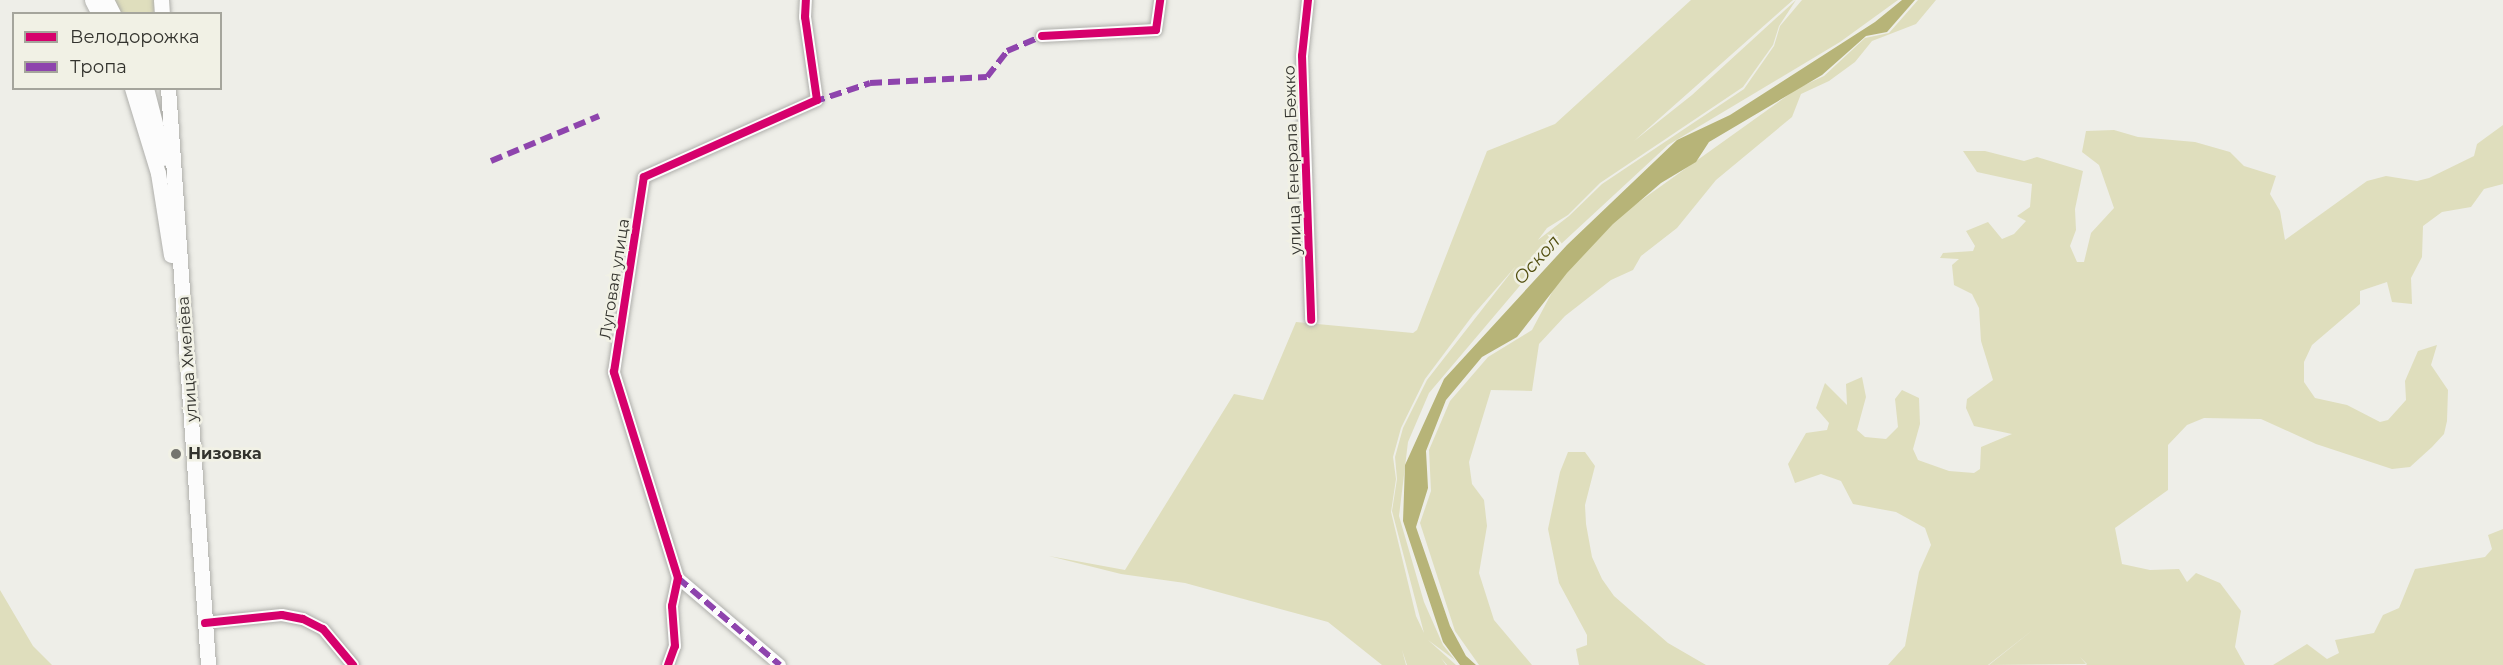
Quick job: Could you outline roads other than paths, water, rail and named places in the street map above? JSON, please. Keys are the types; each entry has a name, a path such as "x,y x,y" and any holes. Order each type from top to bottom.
{"main road":[{"path":"133,90 148,133 166,213 205,623"},
{"path":"147,90 157,122 178,229"},
{"name":"улица Хмелёва","path":"168,90 208,665"}],"street":[{"name":"Луговая улица","path":"668,665 675,646 672,606 678,578 614,372 644,177 818,100 805,17 806,0"},
{"path":"1042,36 1156,30 1160,0"},
{"name":"улица Генерала Бежко","path":"1308,0 1302,56 1311,320"},
{"path":"678,578 780,665"},
{"path":"205,623 282,615 303,619 324,629 353,665"}],"place":[{"name":"Низовка","path":"176,454"}],"water label":[{"name":"Оскол","path":"1537,260"}]}
